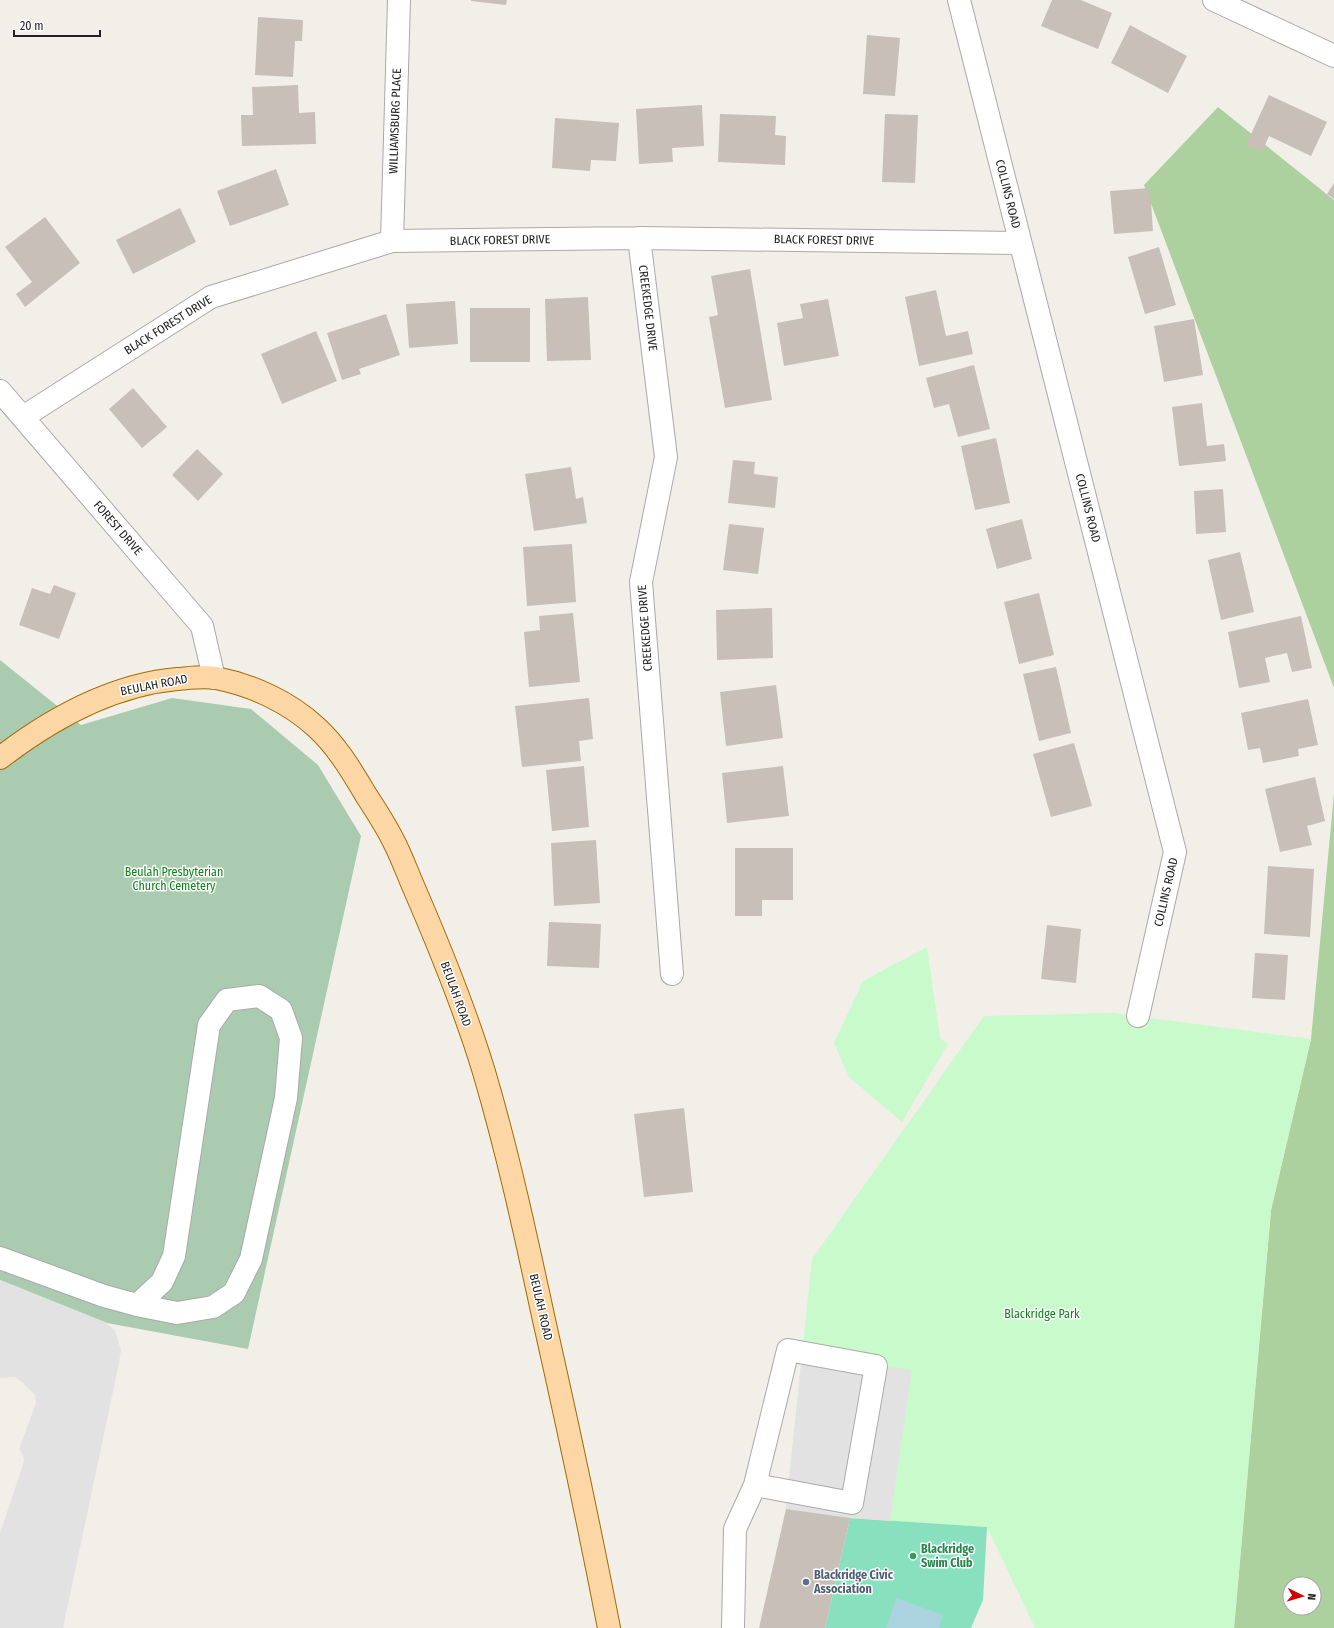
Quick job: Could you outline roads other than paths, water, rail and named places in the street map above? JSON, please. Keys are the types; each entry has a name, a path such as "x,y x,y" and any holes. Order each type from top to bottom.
{"main road":[{"name":"BEULAH ROAD","path":"0,758 43,727 104,696 128,688 170,680 214,678 251,688 285,704 315,726 343,756 393,839 459,998 484,1072 519,1205 584,1496 609,1628"}],"street":[{"name":"WILLIAMSBURG PLACE","path":"392,241 399,0"},
{"name":"COLLINS ROAD","path":"960,0 1020,243 1175,852 1138,1016"},
{"path":"1214,0 1334,56"},
{"name":"BLACK FOREST DRIVE","path":"23,417 211,297 392,241 639,238 1020,243"},
{"name":"CREEKEDGE DRIVE","path":"639,238 666,457 641,582 672,974"},
{"name":"FOREST DRIVE","path":"0,391 202,626 214,678"},
{"path":"0,1258 104,1296 137,1306 177,1313 213,1307 234,1293 251,1259 286,1098 290,1038 280,1010 259,996 227,1000 209,1025 174,1256 162,1282 137,1306"},
{"path":"733,1628 735,1529 755,1485 788,1350 876,1366 852,1503 755,1485"}],"water":[{"path":"896,1598 943,1615 939,1628 886,1628"}],"place":[{"name":"Blackridge Swim Club","path":"913,1556"},
{"name":"Blackridge Civic Association","path":"806,1582"}],"park label":[{"name":"Beulah Presbyterian Church Cemetery","path":"174,879"},
{"name":"Blackridge Park","path":"1042,1314"}]}
